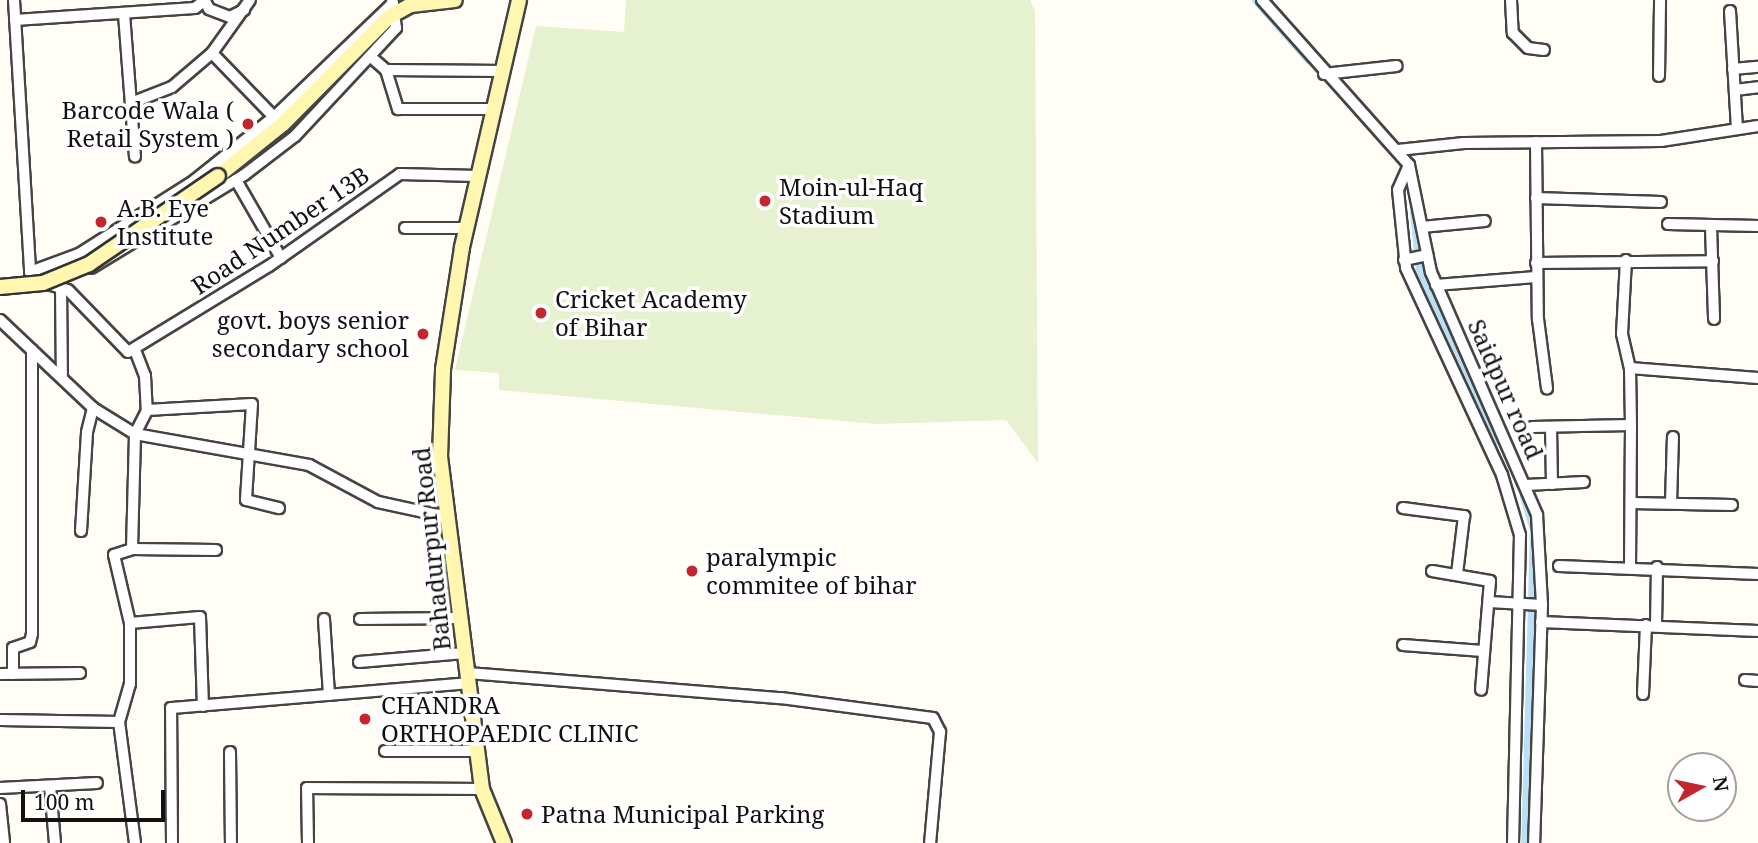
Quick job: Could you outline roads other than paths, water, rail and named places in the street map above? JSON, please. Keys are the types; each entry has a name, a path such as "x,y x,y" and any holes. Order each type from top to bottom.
{"street":[{"path":"14,0 30,272 35,280 57,286 117,345 128,352 135,350 145,376 147,410 135,434 132,549"},
{"path":"30,272 79,254 145,213 274,117 392,8 455,0"},
{"path":"510,0 519,0"},
{"name":"Bahadurpur Road","path":"504,843 482,789 440,457 443,369 466,228 519,0"},
{"name":"Saidpur road","path":"1262,0 1268,12 1398,150 1409,166 1425,255 1436,285 1527,485 1541,540 1534,843"},
{"path":"1268,0 1268,12"},
{"path":"1511,0 1513,33 1528,48 1544,50"},
{"path":"1659,76 1660,0"},
{"path":"15,20 195,8 205,1 209,9 230,17 247,5"},
{"path":"131,103 172,87 212,53 247,5"},
{"path":"57,286 107,261 236,180 295,135 396,28 392,8"},
{"path":"0,287 43,283 89,264 218,176 283,124 392,8"},
{"path":"1730,11 1737,128"},
{"path":"124,14 135,157"},
{"path":"212,53 274,117"},
{"path":"371,57 386,71 398,109 495,109"},
{"path":"1324,74 1397,66"},
{"path":"1733,69 1758,67"},
{"path":"386,71 504,71"},
{"path":"1735,90 1758,87"},
{"path":"1398,150 1536,142 1661,141 1758,126"},
{"path":"1536,142 1536,277 1547,388"},
{"path":"1409,166 1398,186 1407,259 1519,512 1521,605 1513,843"},
{"name":"Road Number 13B","path":"135,350 281,258 400,174 477,176"},
{"path":"236,180 281,258"},
{"path":"1536,198 1661,202"},
{"path":"1422,227 1485,220"},
{"path":"1668,224 1758,226"},
{"path":"1711,227 1714,319"},
{"path":"405,228 466,228"},
{"path":"1407,259 1425,255"},
{"path":"1626,260 1622,346 1630,368 1630,566"},
{"path":"1536,263 1713,261"},
{"path":"1436,285 1536,277"},
{"path":"57,286 62,377"},
{"path":"0,320 93,408 135,434 252,452 309,465 378,502 447,517"},
{"path":"13,674 13,648 30,642 33,634 32,349"},
{"path":"1630,368 1758,377"},
{"path":"147,410 252,404 252,452 247,502 279,508"},
{"path":"81,531 87,432 93,408"},
{"path":"1532,427 1631,425"},
{"path":"1551,427 1552,484"},
{"path":"1671,503 1673,437"},
{"path":"1527,485 1584,482"},
{"path":"1630,503 1732,505"},
{"path":"1403,508 1464,516 1457,574"},
{"path":"1519,512 1533,509"},
{"path":"135,843 119,722 130,684 130,623 114,555 132,549 216,550"},
{"path":"1559,566 1657,566 1758,574"},
{"path":"1643,694 1657,566"},
{"path":"1432,571 1489,578 1481,690"},
{"path":"1489,602 1539,606"},
{"path":"130,623 200,617 202,706"},
{"path":"360,619 460,618"},
{"path":"324,619 329,695"},
{"path":"1541,622 1758,631"},
{"path":"1403,645 1483,651"},
{"path":"359,662 466,653"},
{"path":"0,674 80,674"},
{"path":"172,843 171,708 329,695 468,678 781,698 933,718 940,732 930,843"},
{"path":"1745,680 1758,681"},
{"path":"0,720 119,722"},
{"path":"385,751 477,751"},
{"path":"230,752 231,843"},
{"path":"0,788 97,783"},
{"path":"50,786 55,843"},
{"path":"308,843 307,788 482,789"},
{"path":"0,804 4,843"}],"waterway":[{"path":"1257,0 1310,60"},
{"path":"1415,212 1421,270 1500,441"},
{"path":"1525,497 1535,530 1526,843"}],"place":[{"name":"Barcode Wala ( Retail System )","path":"248,124"},
{"name":"Moin-ul-Haq Stadium","path":"765,201"},
{"name":"A.B. Eye Institute","path":"101,222"},
{"name":"Cricket Academy of Bihar","path":"541,313"},
{"name":"govt. boys senior secondary school","path":"423,334"},
{"name":"paralympic commitee of bihar","path":"692,571"},
{"name":"CHANDRA ORTHOPAEDIC CLINIC","path":"365,719"},
{"name":"Patna Municipal Parking","path":"527,814"}]}
